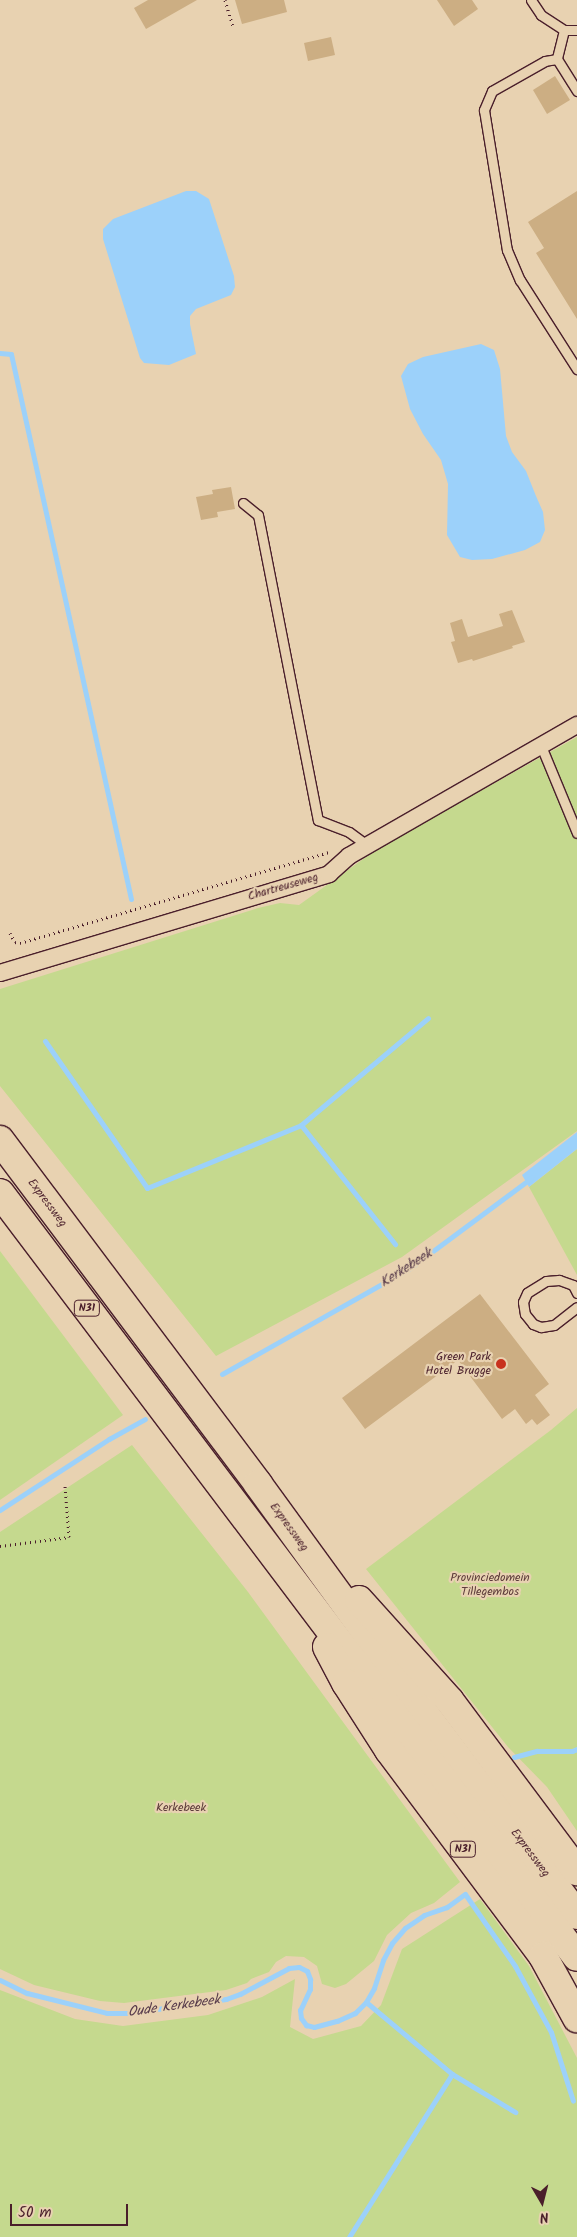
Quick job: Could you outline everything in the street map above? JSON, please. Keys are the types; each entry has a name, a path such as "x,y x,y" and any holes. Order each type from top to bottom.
{"highway":[{"name":"Expressweg","path":"0,1140 297,1537 410,1695 577,1915"},
{"name":"Expressweg","path":"0,1193 577,1956"},
{"name":"N31","path":"297,1537 366,1607 449,1700 577,1871"},
{"name":"N31","path":"294,1584 346,1683 389,1750 544,1956 577,2018"}],"street":[{"name":"Chartreuseweg","path":"0,973 328,874 349,856 577,725"}],"lane":[{"path":"531,0 541,16 564,30 577,30"},
{"path":"564,30 557,59 577,91"},
{"path":"557,59 545,61 492,91 484,110 507,250 520,280 577,369"},
{"path":"243,503 258,516 318,820 349,832 368,846"},
{"path":"541,746 577,833"},
{"path":"577,1293 573,1285 559,1280 546,1281 527,1293 523,1302 525,1314 533,1324 542,1327 554,1324 577,1307"}],"path":[{"path":"225,0 233,26"},
{"path":"10,933 15,942 20,943 322,853 333,852 349,856"},
{"path":"0,1546 69,1537 65,1486"}],"green space":[{"path":"577,737 577,1131 402,1257 216,1356 0,1086 0,989 258,908 280,903 299,905 380,847"},
{"path":"577,1149 577,1275 529,1187"},
{"path":"0,1251 123,1415 0,1500"},
{"name":"Provinciedomein Tillegembos","path":"577,1408 577,1831 547,1787 508,1747 366,1569 551,1430"},
{"name":"Kerkebeek","path":"132,1445 248,1592 460,1882 434,1903 411,1913 387,1935 374,1961 346,1984 335,1988 322,1984 317,1966 304,1957 286,1956 276,1962 269,1972 251,1979 247,1983 226,1990 124,2003 100,2001 34,1985 0,1969 0,1532"},
{"path":"480,1899 529,1966 577,2058 577,2237 0,2237 0,1990 75,2019 123,2026 208,2015 262,1997 295,1979 290,2027 313,2039 361,2026 381,2005 402,1949"}],"water":[{"path":"186,191 196,191 209,199 234,276 235,287 231,295 196,309 190,316 196,354 169,365 144,363 140,358 103,239 103,229 113,219"},
{"path":"481,344 494,350 500,369 506,436 512,452 526,471 543,512 545,530 540,542 525,550 492,559 472,560 460,557 447,535 448,484 441,460 423,434 410,409 401,376 408,364 423,357"},
{"path":"577,1132 577,1149 529,1187 522,1175"}],"building":[{"path":"148,0 197,0 146,29 134,8"},
{"path":"235,0 284,0 287,12 242,24"},
{"path":"437,0 472,0 478,9 454,26"},
{"path":"331,37 335,55 308,61 304,43"},
{"path":"555,76 570,100 547,114 533,90"},
{"path":"577,191 577,319 536,253 544,248 528,222"},
{"path":"231,487 235,509 217,512 218,517 201,520 196,497 213,494 212,490"},
{"path":"512,610 525,642 512,646 513,648 473,661 472,659 458,663 451,642 455,641 450,623 462,619 468,637 503,626 499,614"},
{"name":"Green Park Hotel Brugge","path":"480,1294 549,1384 535,1395 550,1415 537,1425 532,1419 526,1424 515,1409 502,1419 458,1360 365,1429 342,1398"}],"waterway":[{"path":"0,353 11,354 131,899"},
{"path":"45,1041 147,1188 301,1125 428,1018"},
{"path":"301,1125 395,1244"},
{"name":"Kerkebeek","path":"222,1374 410,1268 531,1178"},
{"name":"Kerkebeek","path":"0,1510 109,1439 145,1419"},
{"name":"Oude Kerkebeek","path":"514,1757 537,1751 572,1751 577,1749"},
{"name":"Oude Kerkebeek","path":"0,1980 27,1993 107,2013 130,2013 226,1999 240,1994 289,1968 299,1967 307,1971 310,1979 310,1989 300,2010 301,2018 306,2025 314,2027 337,2021 355,2013 366,2002 374,1988 383,1960 392,1943 405,1928 424,1915 447,1907 465,1894 515,1966 551,2032 573,2101"},
{"path":"366,2002 452,2074 515,2112"},
{"path":"349,2237 452,2074"}],"place":[{"name":"Green Park Hotel Brugge","path":"501,1364"}]}
